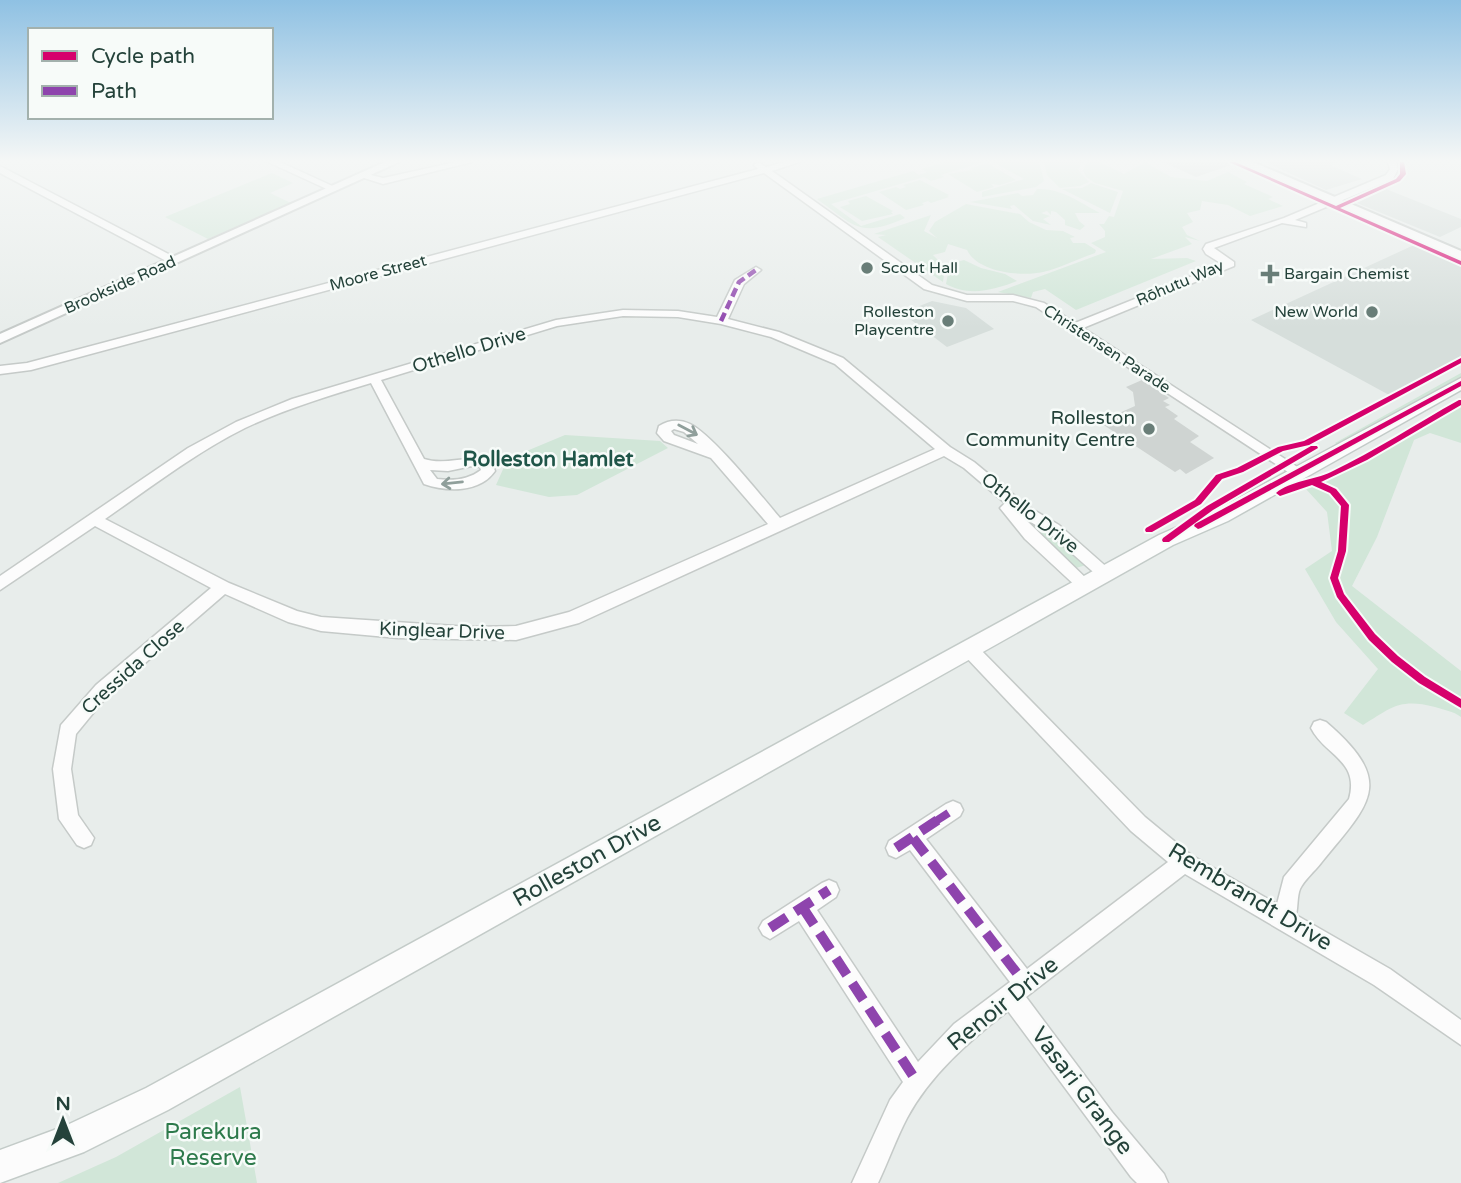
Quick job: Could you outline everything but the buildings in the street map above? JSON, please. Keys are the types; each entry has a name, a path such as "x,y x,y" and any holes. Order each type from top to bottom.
{"main road":[{"name":"Rolleston Drive","path":"0,1167 72,1140 157,1099 1166,540 1221,516 1290,468 1461,367"},
{"name":"Rolleston Drive","path":"1290,468 1461,383"}],"street":[{"path":"91,217 174,261"},
{"name":"Brookside Road","path":"0,339 271,217"},
{"name":"Moore Street","path":"566,217 29,360 0,370 27,367 573,217"},
{"name":"Christensen Parade","path":"831,217 928,287 967,298 1013,298 1031,302 1075,327 1290,468"},
{"name":"Rōhutu Way","path":"1075,327 1233,263 1212,254 1208,247 1291,217"},
{"path":"1371,217 1461,256"},
{"path":"1286,219 1303,225"},
{"path":"721,321 739,282 755,270"},
{"name":"Othello Drive","path":"0,584 193,451 241,425 296,402 575,320 623,313 678,314 721,321 775,334 839,361 948,453 1018,519 1030,534 1095,579"},
{"path":"375,380 419,462"},
{"name":"Othello Drive","path":"948,453 969,465 1027,513 1054,529 1095,579"},
{"name":"Kinglear Drive","path":"94,519 223,587 294,617 321,624 398,631 516,633 573,618 777,524 948,453"},
{"path":"712,454 777,524"},
{"name":"Cressida Close","path":"84,838 69,819 62,769 67,731 102,690 223,587"},
{"name":"Rembrandt Drive","path":"969,649 1138,824 1184,862 1382,977 1461,1034"},
{"path":"1285,920 1292,884 1357,804 1361,794 1362,780 1356,765 1320,728"},
{"name":"Vasari Grange","path":"953,810 904,843 1019,990 1103,1121 1140,1168 1156,1183"},
{"name":"Renoir Drive","path":"865,1183 899,1109 917,1082 962,1032 1184,862"},
{"path":"770,929 829,890"},
{"path":"803,908 917,1082"}],"shaded area":[{"path":"1392,217 1461,219 1461,227 1440,237"},
{"path":"1414,245 1461,266 1461,357 1391,396 1251,320"},
{"name":"Rolleston Playcentre","path":"932,301 966,308 994,329 947,347 902,313"}],"green space":[{"path":"165,217 258,217 208,239"},
{"path":"842,217 849,217 861,226 890,217 905,218 877,228 867,228 858,226"},
{"path":"856,217 879,217 862,221"},
{"path":"930,217 924,231 937,238 929,231 935,222 943,217 1024,217 1046,230 1063,231 1075,237 1070,238 1073,243 1085,243 1096,250 1095,253 1049,270 1023,274 990,268 972,257 967,250 948,244 945,252 933,255 945,267 943,282 878,237 886,235 874,234"},
{"path":"1028,217 1047,217 1043,219 1051,225 1033,221"},
{"path":"1062,217 1077,217 1085,226 1080,230 1065,225"},
{"path":"1108,217 1190,217 1193,222 1182,227 1187,235 1200,241 1185,237 1192,244 1151,259 1187,258 1196,261 1076,310 1045,289 1033,292 1031,298 998,292 1106,252 1091,243 1105,237 1105,231 1099,224 1104,224"},
{"path":"964,260 1017,281 973,291 946,284 950,264"},
{"path":"1461,373 1461,377 1338,445 1335,443"},
{"path":"1461,399 1461,443 1430,433 1414,440 1377,537 1352,586 1461,671 1461,717 1435,707 1413,703 1389,709 1363,725 1344,713 1378,669 1336,622 1305,569 1332,551 1327,512 1306,489"},
{"path":"565,435 660,441 668,448 577,495 549,497 496,485 504,467 500,462"},
{"path":"964,468 1086,563 1086,565 1076,568"},
{"name":"Parekura Reserve","path":"240,1087 257,1183 58,1183 116,1157"}],"marked path":[{"path":"721,321 739,282 756,270"},
{"path":"896,848 953,810"},
{"path":"913,838 1026,985"},
{"path":"770,928 829,890"},
{"path":"803,908 917,1082"}],"cycle path":[{"path":"1357,217 1461,263"},
{"path":"1149,530 1198,502 1219,477 1240,470 1281,449 1306,443 1461,360"},
{"path":"1198,526 1461,383"},
{"path":"1280,493 1348,467 1461,402"},
{"path":"1166,540 1210,508 1314,448"},
{"path":"1313,482 1333,491 1345,505 1342,551 1334,578 1340,595 1372,637 1395,659 1422,680 1461,704"}],"place":[{"name":"Scout Hall","path":"867,268"},
{"name":"Bargain Chemist","path":"1270,274"},
{"name":"New World","path":"1372,312"},
{"name":"Rolleston Playcentre","path":"948,321"},
{"name":"Rolleston Community Centre","path":"1149,429"}],"district":[{"name":"Rolleston Hamlet","path":"548,459"}]}
